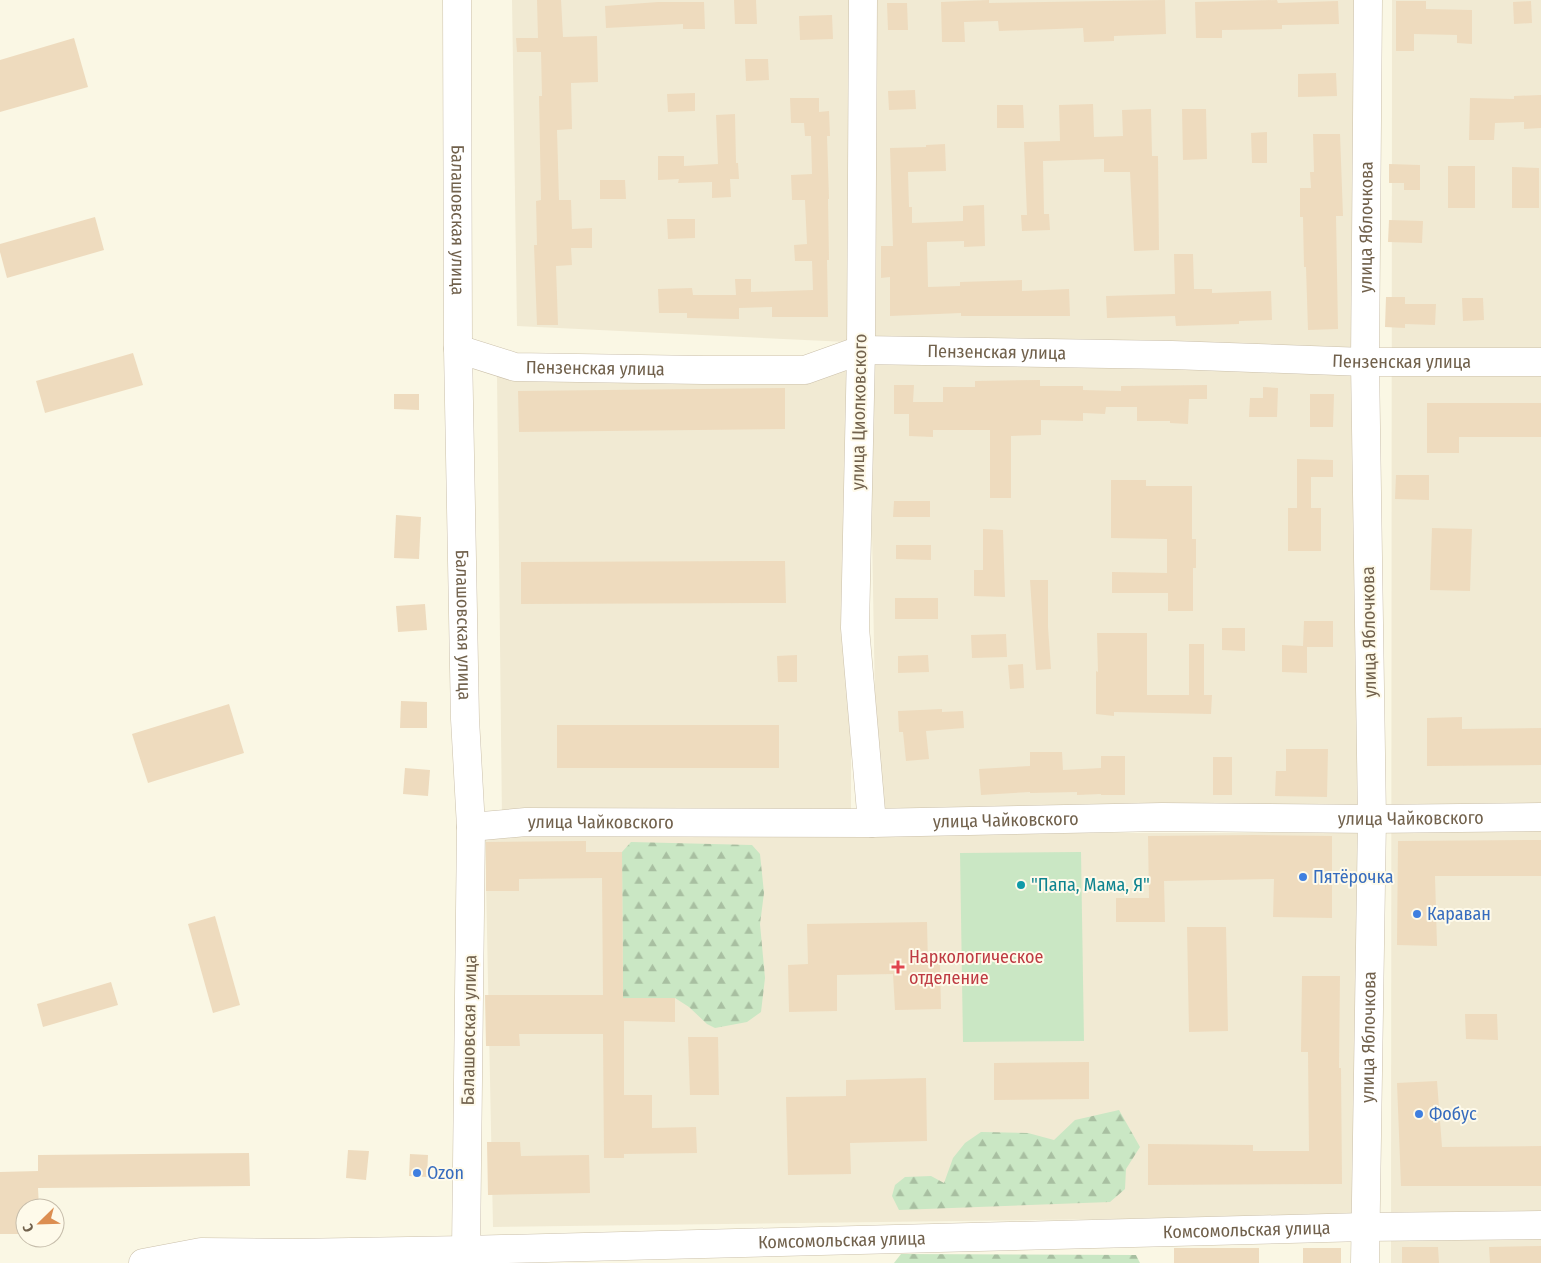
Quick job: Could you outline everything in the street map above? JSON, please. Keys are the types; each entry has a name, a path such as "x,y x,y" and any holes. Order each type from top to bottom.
{"street":[{"name":"Балашовская улица","path":"456,0 458,349 465,719 471,827 465,1257"},
{"name":"улица Циолковского","path":"863,0 861,350 855,628 872,823"},
{"name":"улица Яблочкова","path":"1366,1263 1372,819 1365,362 1368,0"},
{"name":"Пензенская улица","path":"458,349 515,367 805,370 861,350 1162,355 1365,362 1541,362"},
{"name":"улица Чайковского","path":"471,827 526,822 872,823 1162,817 1372,819 1541,817"},
{"name":"Комсомольская улица","path":"143,1263 200,1252 287,1258 465,1257 1365,1227 1541,1225"}],"shaded area":[{"path":"512,0 850,0 847,342 517,326"},
{"path":"872,0 1359,0 1352,349 873,342"},
{"path":"1392,0 1541,0 1541,1263 1391,1263"},
{"path":"851,360 851,813 502,822 497,375"},
{"path":"869,362 1352,372 1359,809 877,815"},
{"path":"485,833 1361,833 1357,1216 493,1227"}],"green space":[{"path":"631,842 752,845 760,854 764,893 760,924 765,978 761,1012 747,1022 715,1028 707,1024 689,1007 675,998 644,998 623,1010 622,852"},
{"path":"1081,852 1084,1041 963,1042 960,853"},
{"path":"1119,1110 1140,1147 1126,1169 1125,1189 1110,1202 899,1210 892,1196 895,1185 905,1177 931,1176 944,1183 953,1158 965,1143 981,1132 1028,1133 1054,1140 1075,1120"},
{"path":"901,1254 1136,1255 1140,1263 894,1263"}],"building":[{"path":"537,0 561,0 563,37 597,36 598,82 571,83 572,129 557,130 559,200 571,200 572,229 592,228 592,248 571,248 572,265 556,266 558,325 537,325 534,245 537,245 536,201 541,200 539,96 542,96 541,52 517,52 516,38 538,38"},
{"path":"734,0 756,0 757,24 735,24"},
{"path":"989,0 989,3 1165,0 1166,34 1114,36 1114,41 1084,42 1083,28 999,31 998,21 964,22 965,42 942,42 941,2"},
{"path":"1277,0 1278,3 1338,1 1339,24 1282,25 1282,29 1222,30 1222,38 1196,38 1195,2"},
{"path":"1396,1 1426,1 1426,9 1472,10 1472,44 1457,43 1457,35 1414,34 1414,51 1396,51"},
{"path":"1531,1 1532,23 1514,24 1513,2"},
{"path":"658,2 704,2 705,29 683,29 683,24 606,28 605,6"},
{"path":"887,3 907,3 908,30 888,30"},
{"path":"832,15 833,39 800,40 799,16"},
{"path":"74,38 88,87 0,112 0,60"},
{"path":"745,59 768,59 769,80 746,81"},
{"path":"1336,73 1337,96 1298,97 1298,74"},
{"path":"915,90 916,109 889,110 888,91"},
{"path":"695,93 695,111 668,112 667,94"},
{"path":"1541,95 1541,128 1524,129 1524,122 1495,123 1494,140 1469,140 1470,98 1514,99 1514,96"},
{"path":"790,98 819,98 819,112 829,111 830,136 827,136 829,199 828,317 772,317 772,307 739,308 739,319 687,318 687,313 659,313 658,289 692,288 693,295 736,295 735,279 751,279 751,292 813,290 812,261 795,261 794,245 807,244 805,200 792,200 791,175 812,174 811,136 805,136 804,123 791,123"},
{"path":"1093,104 1094,137 1123,136 1122,110 1151,109 1152,156 1158,156 1159,250 1134,251 1130,172 1104,172 1104,159 1043,161 1044,214 1049,214 1050,230 1022,231 1021,215 1027,215 1024,142 1060,141 1059,105"},
{"path":"997,105 1023,105 1024,128 997,128"},
{"path":"1182,109 1206,109 1207,159 1183,160"},
{"path":"735,114 736,163 738,163 739,179 730,179 731,197 712,198 712,182 678,183 679,179 658,180 658,156 684,156 684,166 718,164 716,115"},
{"path":"1267,132 1267,163 1252,163 1251,133"},
{"path":"1313,134 1340,134 1343,216 1336,216 1338,329 1308,330 1303,217 1300,217 1300,188 1311,188 1310,172 1314,172"},
{"path":"945,144 946,171 908,172 909,207 912,207 912,223 963,221 963,206 984,205 985,246 964,247 964,241 927,242 928,287 960,286 960,282 1022,280 1022,291 1069,289 1070,316 961,316 961,313 890,316 890,277 881,278 881,246 893,246 890,148 926,147 926,145"},
{"path":"1389,164 1420,165 1420,190 1404,190 1404,183 1389,183"},
{"path":"1448,166 1475,166 1475,208 1448,208"},
{"path":"1512,167 1539,168 1539,208 1512,208"},
{"path":"600,180 625,180 626,199 600,199"},
{"path":"95,217 104,250 7,278 0,252 0,244"},
{"path":"667,219 695,219 695,238 668,239"},
{"path":"1389,220 1423,221 1422,243 1388,242"},
{"path":"1174,254 1193,254 1194,289 1212,289 1212,293 1271,291 1272,320 1239,321 1239,324 1176,326 1175,316 1107,318 1106,296 1175,294"},
{"path":"1386,297 1405,297 1405,304 1436,304 1435,325 1405,324 1405,328 1385,327"},
{"path":"1462,298 1483,298 1484,320 1463,321"},
{"path":"133,353 143,385 45,413 36,381"},
{"path":"1040,380 1040,386 1083,386 1083,390 1121,391 1121,386 1207,385 1207,399 1189,399 1188,424 1170,423 1170,421 1137,421 1137,407 1106,407 1105,414 1083,413 1083,421 1041,420 1041,435 1011,436 1011,498 990,498 990,430 933,430 933,437 909,436 909,414 894,414 894,385 914,385 913,402 943,402 943,387 975,387 975,381"},
{"path":"1263,387 1278,388 1277,417 1249,417 1250,398 1263,398"},
{"path":"785,388 785,429 519,432 518,391"},
{"path":"394,394 419,394 419,410 394,409"},
{"path":"1310,394 1334,394 1333,427 1310,427"},
{"path":"1427,403 1541,403 1541,437 1459,437 1459,453 1427,453"},
{"path":"1297,459 1333,460 1333,477 1311,477 1311,508 1321,508 1321,551 1288,551 1288,508 1297,508"},
{"path":"1396,475 1429,475 1429,500 1395,499"},
{"path":"1111,480 1146,480 1146,486 1192,486 1192,539 1196,539 1196,568 1193,568 1193,611 1168,611 1168,593 1112,593 1112,572 1167,573 1167,539 1111,538"},
{"path":"894,501 930,501 930,517 893,517"},
{"path":"396,515 421,517 419,559 394,558"},
{"path":"1432,528 1472,529 1470,591 1430,590"},
{"path":"983,529 1003,530 1005,597 974,596 974,570 983,570"},
{"path":"896,545 931,545 931,560 896,559"},
{"path":"785,561 786,603 521,604 521,562"},
{"path":"1030,580 1048,580 1048,627 1051,669 1036,670"},
{"path":"895,598 938,598 938,619 895,619"},
{"path":"425,604 427,630 398,632 396,606"},
{"path":"1304,621 1333,621 1333,647 1307,647 1307,673 1282,672 1282,645 1303,646"},
{"path":"1222,628 1245,628 1245,651 1222,650"},
{"path":"1097,633 1147,633 1147,695 1189,695 1189,644 1204,644 1204,695 1212,695 1211,714 1114,712 1114,716 1096,714"},
{"path":"1006,634 1007,657 972,658 971,635"},
{"path":"797,655 797,682 778,682 777,656"},
{"path":"928,655 929,672 898,673 898,656"},
{"path":"1023,664 1024,688 1010,689 1008,665"},
{"path":"401,701 427,702 427,728 400,728"},
{"path":"229,704 244,753 148,783 132,734"},
{"path":"942,709 942,712 963,711 964,728 926,731 929,759 906,761 903,732 899,732 898,711"},
{"path":"1462,717 1462,729 1541,728 1541,765 1427,766 1427,718"},
{"path":"557,725 779,725 779,768 557,768"},
{"path":"1286,749 1328,749 1327,797 1275,796 1276,771 1286,771"},
{"path":"1030,752 1062,752 1063,770 1101,768 1101,756 1125,756 1125,795 1077,795 1077,792 1030,792 981,795 979,769 1030,766"},
{"path":"1213,757 1232,757 1232,795 1213,795"},
{"path":"405,768 430,770 428,796 403,794"},
{"path":"1148,836 1332,836 1332,918 1273,917 1274,879 1164,881 1165,922 1116,922 1116,898 1149,898"},
{"path":"1541,840 1541,876 1435,876 1437,946 1397,945 1398,841"},
{"path":"586,841 586,852 622,852 623,998 675,998 675,1022 624,1021 624,1095 652,1095 652,1128 696,1127 697,1153 624,1154 624,1158 604,1158 603,1034 519,1034 520,1046 486,1046 485,995 603,995 602,878 519,879 519,891 486,891 486,842"},
{"path":"215,916 240,1005 213,1013 188,924"},
{"name":"Наркологическое отделение","path":"927,922 928,964 940,964 941,1009 895,1010 893,974 837,975 837,1011 789,1012 788,965 808,964 807,924"},
{"path":"1187,927 1226,927 1228,1031 1189,1032"},
{"path":"1302,976 1340,976 1339,1068 1341,1068 1342,1184 1148,1185 1148,1144 1253,1145 1253,1151 1309,1151 1308,1052 1301,1052"},
{"path":"111,982 118,1005 43,1027 37,1004"},
{"path":"1465,1014 1497,1014 1498,1040 1466,1039"},
{"path":"688,1037 718,1037 719,1095 690,1095"},
{"path":"1089,1062 1089,1099 994,1100 994,1063"},
{"path":"926,1078 927,1141 850,1143 851,1174 788,1175 786,1097 846,1096 846,1080"},
{"path":"1437,1081 1442,1147 1541,1146 1541,1186 1401,1186 1397,1083"},
{"path":"487,1142 520,1142 521,1156 589,1155 590,1193 488,1195"},
{"path":"348,1150 369,1151 366,1180 346,1178"},
{"path":"249,1153 250,1186 38,1188 38,1198 15,1198 15,1234 0,1234 0,1172 38,1171 38,1155"},
{"path":"410,1154 428,1155 427,1177 409,1176"},
{"path":"1541,1246 1541,1263 1490,1263 1489,1247"},
{"path":"1402,1247 1438,1247 1439,1263 1402,1263"},
{"path":"1174,1248 1259,1248 1259,1263 1174,1263"},
{"path":"1303,1248 1341,1248 1341,1263 1303,1263"}],"place":[{"name":"Пятёрочка","path":"1303,877"},
{"name":"\"Папа, Мама, Я\"","path":"1021,885"},
{"name":"Караван","path":"1417,914"},
{"name":"Наркологическое отделение","path":"898,967"},
{"name":"Фобус","path":"1419,1114"},
{"name":"Ozon","path":"417,1173"}]}
